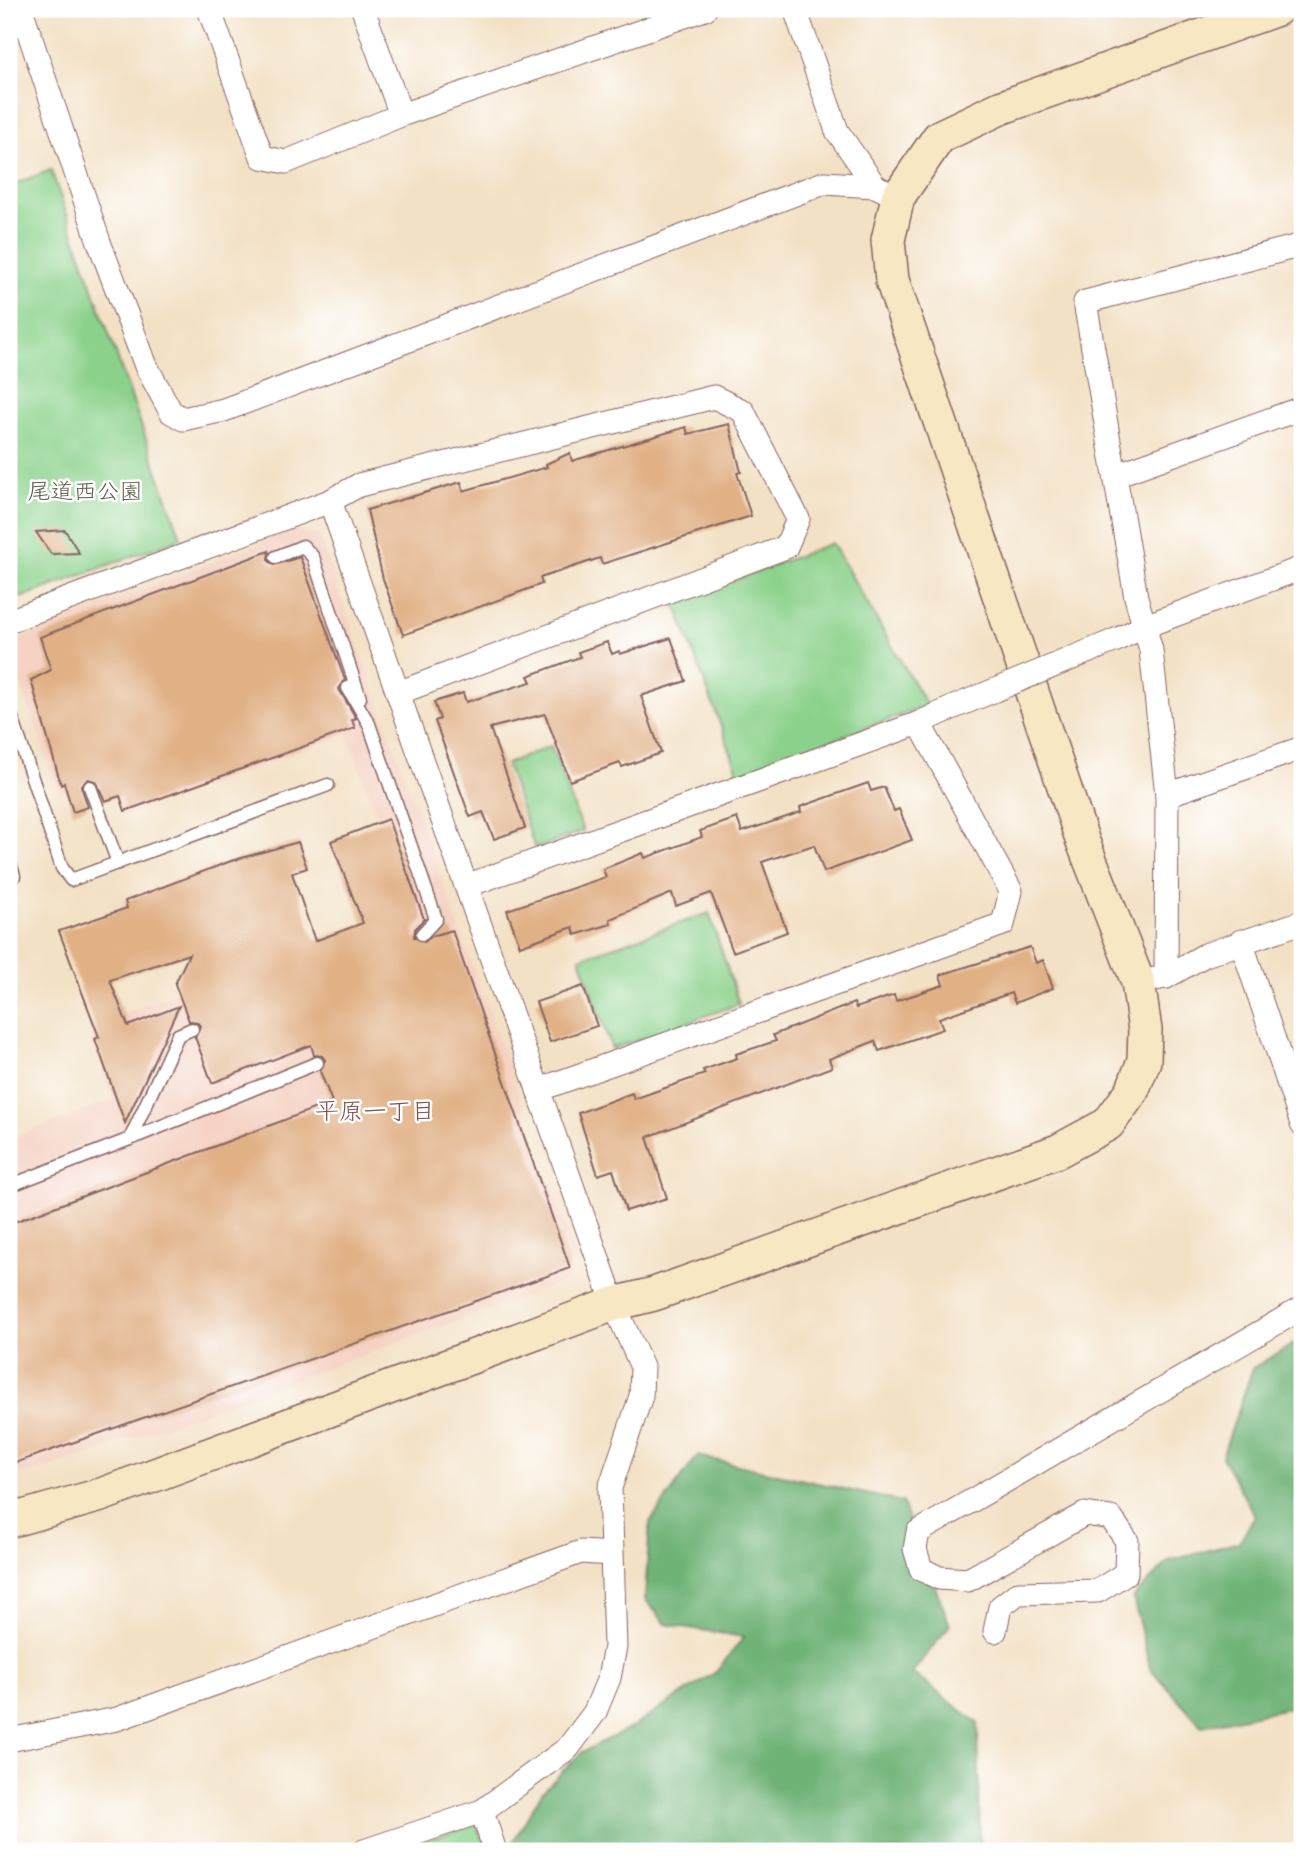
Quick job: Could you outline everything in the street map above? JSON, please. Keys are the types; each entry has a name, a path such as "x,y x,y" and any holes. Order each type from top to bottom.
{"street":[{"path":"21,9 99,242 146,366 170,411 183,419 200,418 224,410 824,183 887,192"},
{"path":"209,9 262,157 286,162 401,115 705,9"},
{"path":"363,9 401,115"},
{"path":"795,9 837,131 887,192 892,280 1083,842 1152,980"},
{"path":"887,192 939,137 1000,108 1224,18 1277,9"},
{"path":"1224,18 1302,13"},
{"path":"9,1521 101,1495 614,1304 654,1294 1058,1151 1108,1124 1132,1091 1144,1061 1167,795 1151,650 1136,597 1085,302 1302,245"},
{"path":"9,621 330,501 359,485 715,397 743,411 798,519 786,547 398,694"},
{"path":"1116,475 1302,408"},
{"path":"330,501 614,1304 642,1367 641,1396 610,1488 615,1647 609,1678 595,1712 568,1748 482,1811 364,1851"},
{"path":"466,886 919,723 1145,626 1302,568"},
{"path":"538,1090 1003,924 1011,891 919,723"},
{"path":"1167,795 1302,748"},
{"path":"1152,980 1241,941 1302,922"},
{"path":"1241,941 1302,1124"},
{"path":"995,1631 1000,1607 1018,1593 1098,1591 1126,1573 1127,1541 1111,1518 1085,1514 968,1580 939,1578 921,1569 915,1549 918,1532 1302,1308"},
{"path":"9,1740 117,1720 581,1552 611,1554"},
{"path":"482,1811 495,1851"}],"lane":[{"path":"276,557 303,546 313,557 436,919 422,934"},
{"path":"348,688 369,724"},
{"path":"9,708 62,868 71,880 328,785"},
{"path":"90,787 118,863"},
{"path":"9,860 14,876 9,878"},
{"path":"130,1139 178,1035 192,1029"},
{"path":"9,1186 317,1063"}],"shaded area":[{"path":"295,529 319,536 576,1255 567,1281 53,1467 9,1475 9,1139 113,1100 87,1027 410,905 347,734 122,817 105,775 59,793 12,660 21,638"}],"green space":[{"name":"尾道西公園","path":"51,170 181,538 9,602 9,186"},
{"path":"832,543 927,706 739,774 675,603"},
{"path":"551,746 583,831 535,849 506,764"},
{"path":"709,913 739,1004 612,1049 580,958"},
{"path":"1302,1339 1302,1705 1202,1726 1150,1668 1133,1598 1169,1561 1239,1542 1255,1516 1222,1457 1253,1368"},
{"path":"697,1456 902,1502 950,1625 912,1673 978,1723 980,1851 516,1851 513,1842 542,1792 582,1752 631,1728 716,1672 744,1637 666,1624 645,1599 650,1522"},
{"path":"476,1824 487,1851 393,1851"}],"building":[{"path":"729,424 741,472 737,473 751,516 602,564 600,558 540,578 542,584 403,635 383,579 367,510 461,482 463,491 547,467 546,464 570,453 572,461 686,427 688,434"},
{"path":"65,530 79,553 51,554 36,532"},
{"path":"269,551 268,560 274,565 300,557 345,680 339,689 356,718 352,720 355,728 125,811 120,796 105,801 96,781 88,779 81,786 88,807 73,812 64,783 61,785 31,680 51,670 40,637"},
{"path":"671,638 686,681 641,696 661,753 622,767 620,763 570,781 545,714 490,728 525,828 494,839 483,812 470,817 435,721 440,719 434,702 463,693 466,702 531,682 528,676 580,657 578,652 607,642 612,654 619,651 620,654"},
{"path":"868,783 871,791 884,787 894,811 899,809 912,840 824,872 814,845 762,862 787,932 733,952 711,893 676,906 672,893 610,919 611,924 575,935 573,927 520,946 507,910 606,877 603,869 643,853 645,858 702,837 700,831 737,818 742,832 801,812 800,807"},
{"path":"388,819 424,919 415,929 414,937 424,942 432,936 452,930 570,1268 9,1465 9,1224 332,1102 320,1071 325,1060 322,1056 314,1055 311,1045 212,1083 195,1037 200,1026 197,1022 189,1021 175,984 189,954 110,980 128,1026 179,1006 125,1123 95,1039 99,1037 59,931 127,908 125,901 231,861 298,842 307,868 292,873 315,941 363,923 331,841"},
{"path":"1030,947 1036,963 1043,960 1053,988 1015,1003 1011,993 939,1018 943,1029 879,1051 875,1041 829,1059 832,1067 647,1137 667,1198 626,1211 613,1170 598,1175 578,1113 632,1093 634,1099 705,1074 703,1070 737,1058 736,1054 776,1041 773,1035 854,1003 856,1008 894,995 896,1001 943,985 940,975"},
{"path":"583,986 597,1026 550,1042 536,1002"}],"district":[{"name":"平原一丁目","path":"375,1111"}]}
